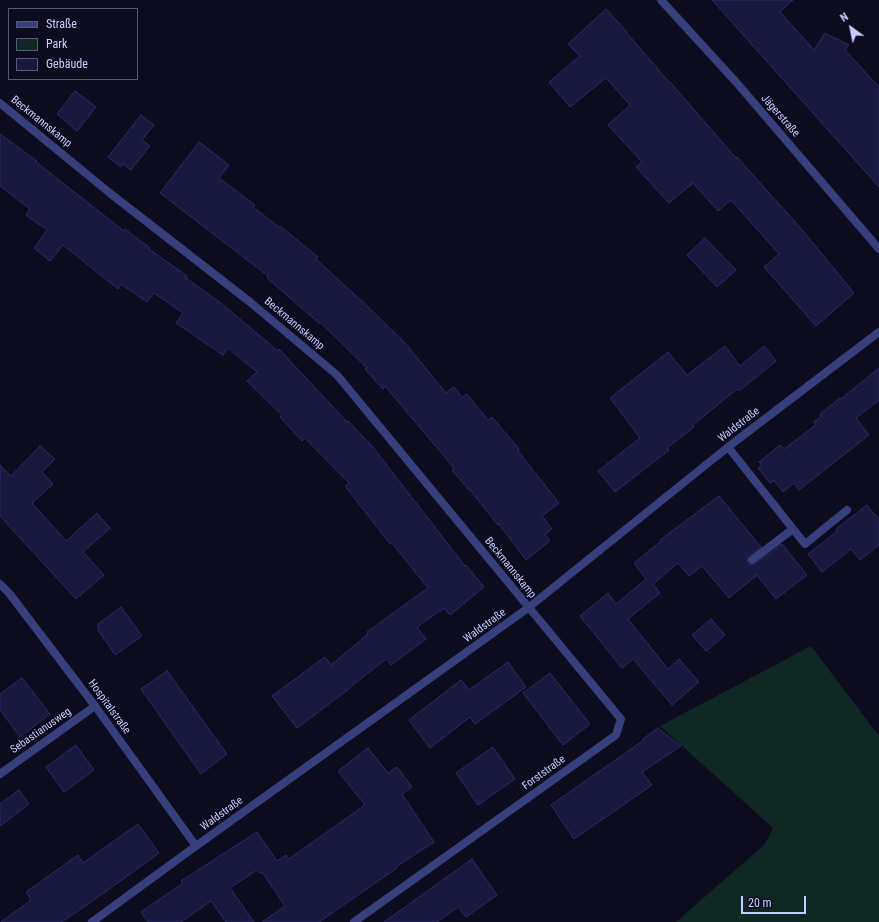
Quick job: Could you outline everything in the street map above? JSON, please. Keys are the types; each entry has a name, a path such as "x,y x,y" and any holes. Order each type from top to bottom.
{"street":[{"name":"Jägerstraße","path":"661,0 736,82 879,249"},
{"name":"Beckmannskamp","path":"0,103 111,194 250,302 336,375 528,608"},
{"name":"Waldstraße","path":"92,922 528,608 728,447 879,332"},
{"path":"728,447 805,544 847,510"},
{"path":"752,560 793,529"},
{"name":"Hospitalstraße","path":"0,584 9,593 95,706 196,846"},
{"name":"Forststraße","path":"354,922 616,735 621,719 528,608"},
{"name":"Sebastianusweg","path":"0,774 95,706"}],"green space":[{"path":"811,646 879,736 879,922 676,922 765,844 773,828 660,726"}],"building":[{"path":"712,0 793,0 780,12 814,50 825,33 849,45 845,50 879,87 879,187"},
{"path":"606,9 736,158 737,157 804,232 854,293 816,326 764,267 779,254 731,200 718,211 693,183 669,203 636,167 642,162 608,125 630,105 606,78 570,107 549,82 580,56 568,44"},
{"path":"75,91 96,107 77,131 57,114"},
{"path":"141,115 154,125 142,140 150,146 131,170 123,164 121,167 108,157"},
{"path":"0,134 37,161 36,162 124,231 125,229 150,248 149,249 187,276 186,278 222,304 278,351 279,349 347,422 348,421 372,446 465,566 466,565 484,587 450,615 444,608 417,627 426,639 391,665 386,659 297,728 272,696 325,657 331,665 368,634 367,632 428,588 392,543 390,544 345,486 349,483 305,438 302,441 280,417 282,415 247,381 257,372 228,348 223,355 176,323 183,313 154,293 147,302 121,284 118,289 63,245 50,261 34,248 47,230 26,215 30,209 0,186"},
{"path":"199,142 229,165 219,178 255,205 253,207 279,227 280,226 318,257 316,259 406,344 446,393 454,387 462,397 467,394 488,420 492,417 519,449 518,451 559,503 542,516 552,529 545,534 550,541 526,560 499,524 498,525 452,470 454,468 385,386 383,389 365,369 367,368 321,323 320,324 267,278 268,276 160,193"},
{"path":"705,238 736,270 717,287 687,255"},
{"path":"725,346 740,366 764,346 776,361 739,391 737,389 693,425 694,427 667,448 669,450 615,492 598,471 640,438 610,398 668,352 687,375"},
{"path":"879,368 879,400 856,418 869,435 799,490 794,483 783,492 774,480 770,483 758,468 762,465 759,462 780,445 784,449 816,425 814,422 821,417 820,414"},
{"path":"40,446 55,459 42,472 53,484 32,503 66,541 97,513 110,528 83,552 104,575 76,599 0,516 0,465 11,476"},
{"path":"719,496 761,547 747,558 748,564 755,564 782,544 807,575 776,599 757,575 729,598 702,566 689,576 678,563 653,584 660,593 628,619 668,669 679,659 699,682 672,705 633,659 622,668 580,616 608,593 616,604 646,579 634,563 661,541 660,540"},
{"path":"867,505 879,520 879,545 860,560 851,549 822,572 808,554 837,531 836,529"},
{"path":"121,607 142,636 115,655 98,630 98,624"},
{"path":"711,619 725,635 706,651 692,635"},
{"path":"508,662 526,687 475,724 470,717 430,748 409,720 461,680 469,690"},
{"path":"167,671 227,754 201,774 141,689"},
{"path":"550,673 590,724 563,745 523,693"},
{"path":"22,678 50,714 20,737 0,710 0,694"},
{"path":"658,728 681,746 642,772 652,785 574,839 551,805 644,740 643,739"},
{"path":"76,745 94,770 64,792 46,767"},
{"path":"493,747 515,779 478,805 456,773"},
{"path":"368,748 388,773 397,767 412,787 402,794 434,842 319,922 262,922 285,906 262,872 260,873 257,870 230,888 254,922 226,922 211,901 181,922 148,922 141,912 183,883 181,881 257,832 277,861 286,855 289,859 365,805 338,771"},
{"path":"19,790 29,804 0,826 0,804"},
{"path":"138,824 159,853 108,890 62,922 1,922 31,900 26,892 78,855 83,863"},
{"path":"472,859 497,895 466,917 458,907 437,922 384,922"}]}
